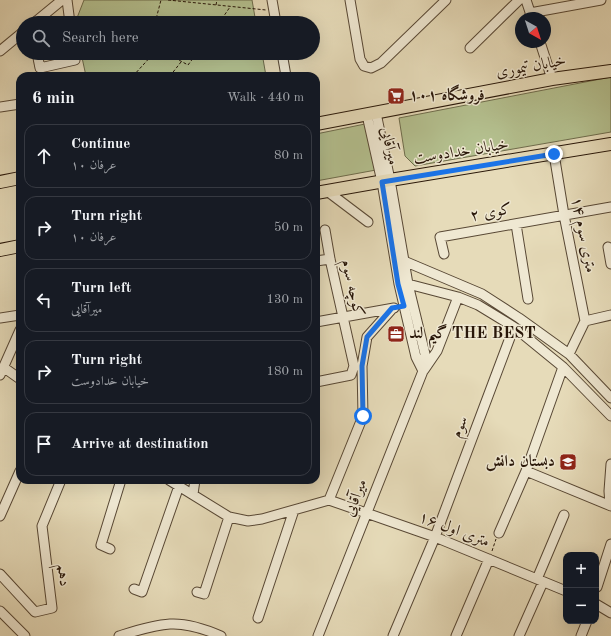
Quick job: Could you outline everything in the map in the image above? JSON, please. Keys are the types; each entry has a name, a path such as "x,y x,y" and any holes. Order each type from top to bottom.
{"main road":[{"name":"خیابان تیموری","path":"320,123 552,79 611,71"},
{"name":"خیابان خدادوست","path":"321,192 611,144"},
{"path":"0,182 16,179"},
{"path":"0,250 16,247"}],"street":[{"path":"43,16 62,0"},
{"path":"67,0 69,16"},
{"path":"272,0 275,16"},
{"path":"350,0 360,59 364,66 371,68 381,64 446,0"},
{"path":"470,48 519,0"},
{"path":"526,0 530,12"},
{"path":"545,12 601,0"},
{"path":"0,51 16,38"},
{"path":"542,48 552,79"},
{"path":"38,60 40,68 75,60"},
{"path":"283,60 285,72"},
{"path":"0,107 16,105"},
{"name":"میرآقایی","path":"318,636 423,371 425,354 403,284 386,181 372,114"},
{"name":"۱۴ متری سوم","path":"554,154 564,215 585,322"},
{"path":"321,192 368,222"},
{"name":"کوی ۲","path":"444,254 440,238 611,207"},
{"path":"516,224 528,299"},
{"name":"کوچه سوم","path":"320,381 351,375 354,366 325,230"},
{"path":"608,247 611,264"},
{"path":"320,260 330,259"},
{"path":"399,261 482,294 519,318 569,354 611,398"},
{"path":"403,284 458,297 478,305 514,327 563,366 611,416"},
{"path":"423,371 437,351 458,297"},
{"path":"320,321 409,306"},
{"path":"175,484 229,517 248,521 262,519 329,500 363,416 362,366 367,337 392,308"},
{"path":"569,354 585,322 611,315"},
{"path":"0,318 16,316"},
{"name":"سوم","path":"393,636 435,537 514,327"},
{"path":"16,339 2,371 16,377"},
{"path":"498,533 526,470 563,366"},
{"path":"526,470 610,506 611,464"},
{"path":"0,516 16,480"},
{"name":"دهم","path":"0,574 35,612 52,608 42,526 59,484"},
{"path":"110,549 100,546 120,484"},
{"path":"193,494 194,484"},
{"path":"134,589 142,592 178,486"},
{"name":"۱۶ متری اول","path":"329,500 435,537 563,590"},
{"path":"258,618 294,510"},
{"path":"519,636 564,515"},
{"path":"197,592 204,594 229,517"},
{"path":"599,581 611,544"},
{"path":"456,636 489,559"},
{"path":"599,606 611,613"},
{"path":"0,611 25,636"},
{"path":"119,636 145,628 170,624 197,632 221,636"},
{"path":"581,636 586,624"}],"path":[{"path":"157,16 160,0"},
{"path":"168,0 274,11"},
{"path":"216,5 217,0"},
{"path":"224,16 231,7"},
{"path":"137,72 148,60"},
{"path":"173,72 181,61 188,65 192,60"},
{"path":"489,559 498,533"}],"green space":[{"path":"84,0 252,0 255,16 78,16"},
{"path":"83,60 263,60 265,72 85,72"},
{"path":"611,77 611,132 415,166 405,156 399,118"},
{"path":"365,124 376,170 320,180 320,133"}],"place":[{"name":"فروشگاه ۱۰۱","path":"396,96"},
{"name":"گیم لند THE BEST","path":"396,334"},
{"name":"دبستان دانش","path":"568,462"}],"route":[{"path":"363,416 362,366 367,337 392,308 404,306 398,284 382,182 554,154"}]}
